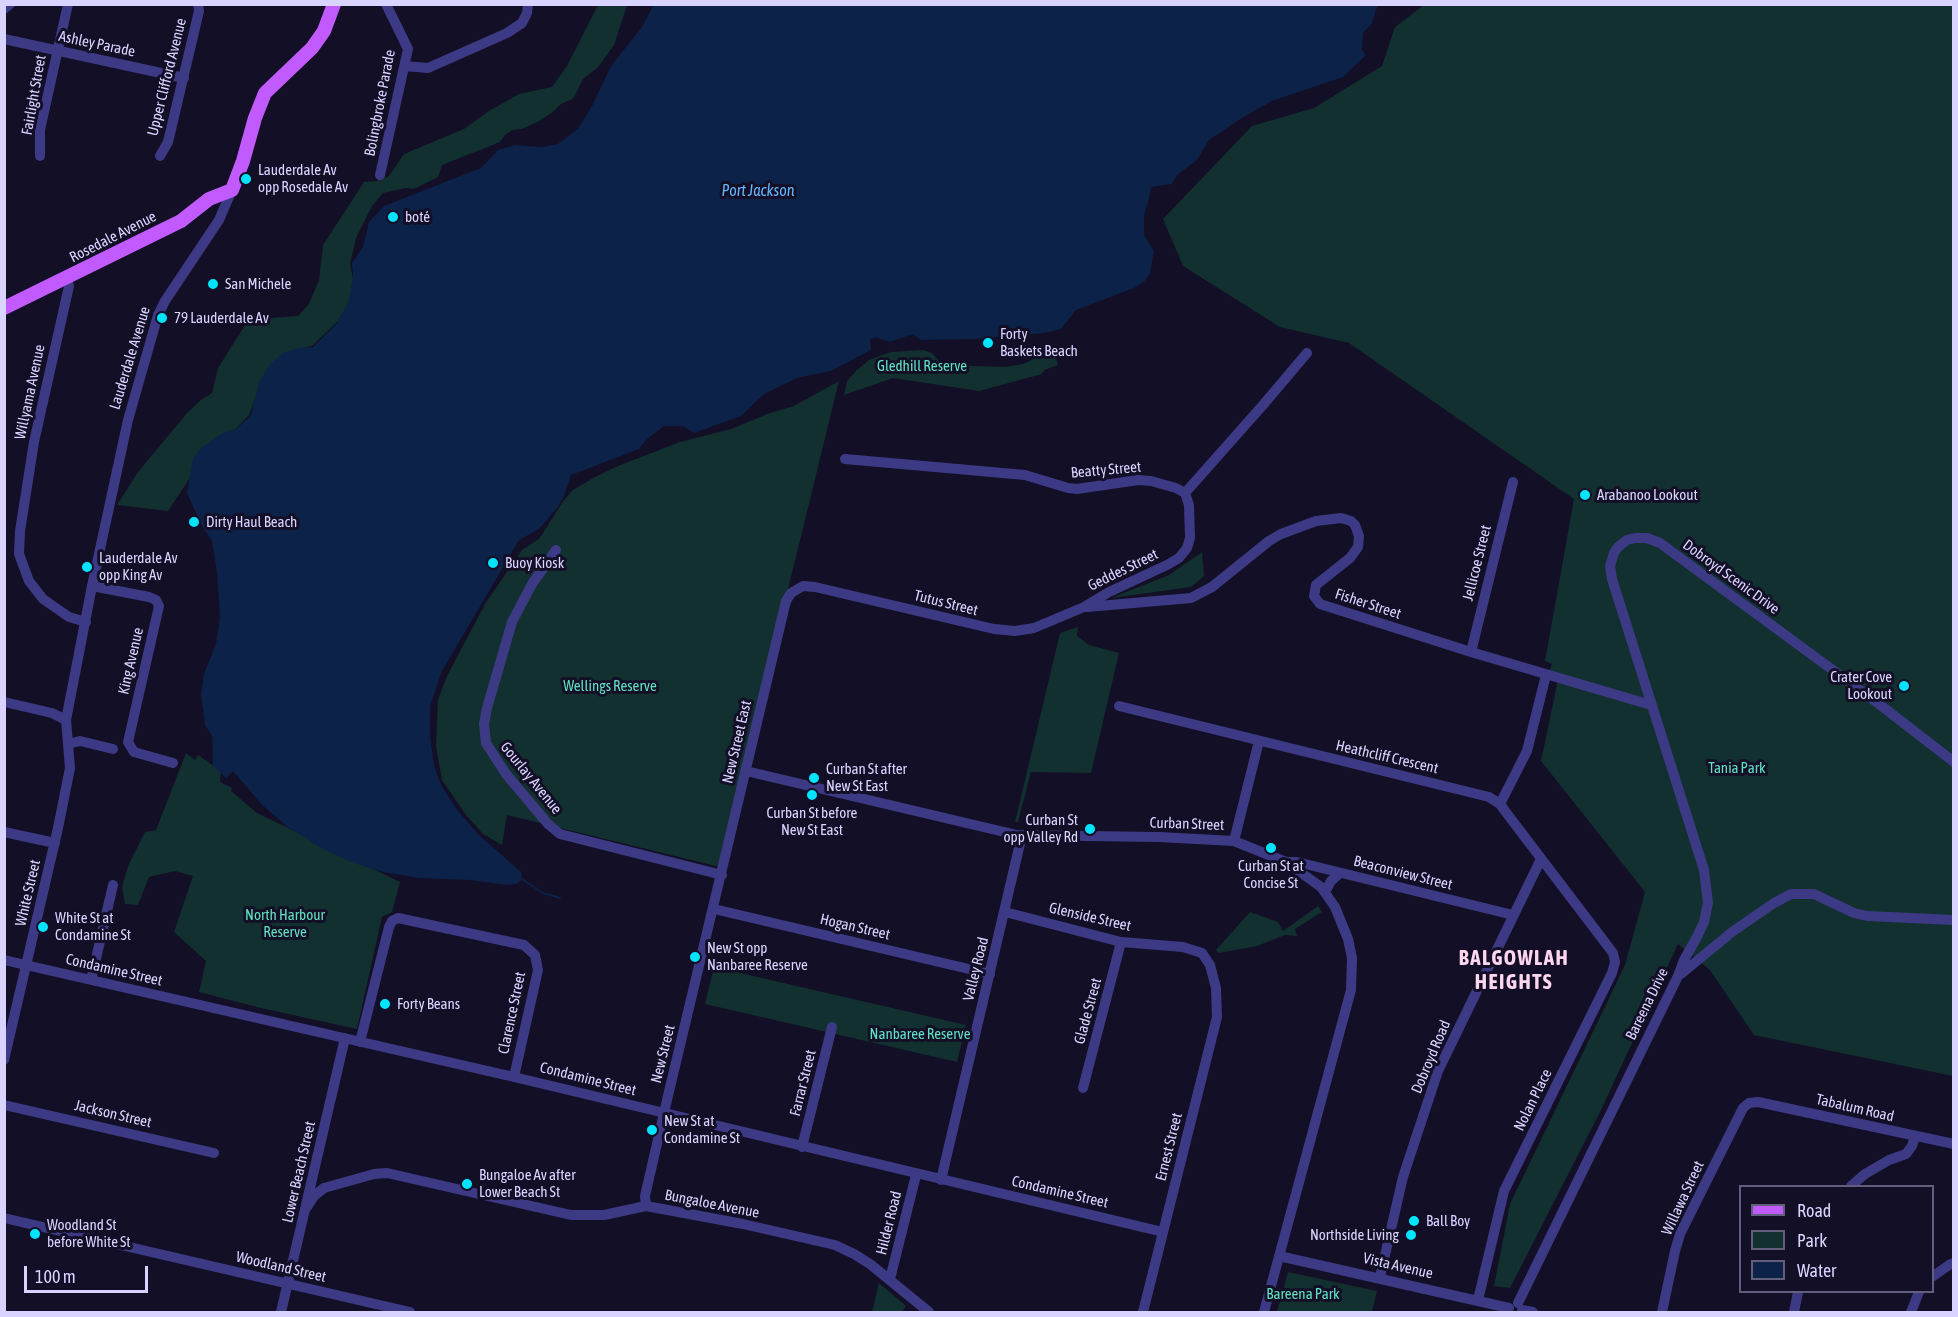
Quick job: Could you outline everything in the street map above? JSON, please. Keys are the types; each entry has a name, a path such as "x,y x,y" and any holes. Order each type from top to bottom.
{"main road":[{"name":"Lauderdale Avenue","path":"232,190 265,93 312,48 324,30 334,4"},
{"name":"Rosedale Avenue","path":"4,308 181,221 209,199 232,190"}],"street":[{"path":"4,9 10,4"},
{"name":"Fairlight Street","path":"40,156 40,130 68,4"},
{"name":"Upper Clifford Avenue","path":"160,156 168,142 184,78 200,11 198,4"},
{"name":"Bolingbroke Parade","path":"381,175 408,49 386,4"},
{"path":"405,66 428,68 507,33 522,23 528,4"},
{"name":"Ashley Parade","path":"4,39 184,78"},
{"name":"Lauderdale Avenue","path":"66,725 92,586 128,420 158,315 219,220 232,190"},
{"name":"Willyama Avenue","path":"67,279 69,286 34,442 20,531 19,554 29,581 43,599 69,617 86,622"},
{"path":"1185,493 1307,352"},
{"name":"Beatty Street","path":"845,459 1025,475 1077,489 1138,480 1151,481 1185,493"},
{"name":"Jellicoe Street","path":"1471,652 1513,482"},
{"name":"Geddes Street","path":"1084,607 1109,592 1179,558 1187,548 1190,538 1189,505 1185,493"},
{"name":"Fisher Street","path":"1084,607 1191,598 1212,587 1281,534 1316,521 1341,518 1351,521 1354,525 1359,536 1358,547 1350,558 1316,585 1314,592 1317,602 1329,608 1471,652 1652,705"},
{"name":"Dobroyd Scenic Drive","path":"1652,705 1610,572 1614,553 1622,543 1635,538 1654,540 1668,549 1880,704 1953,762"},
{"name":"Gourlay Avenue","path":"556,550 532,584 509,630 487,708 484,724 486,743 506,774 560,834 722,875"},
{"name":"King Avenue","path":"92,586 149,597 156,600 159,606 128,742 134,752 173,763"},
{"name":"Tutus Street","path":"799,587 815,586 1004,631 1034,628 1084,607"},
{"name":"New Street East","path":"714,909 786,601 799,587"},
{"path":"1541,859 1500,804 1527,751 1546,675"},
{"path":"4,702 52,713 66,725"},
{"name":"Bareena Drive","path":"1519,1310 1707,912 1706,881 1652,705"},
{"name":"Heathcliff Crescent","path":"1119,706 1482,795 1500,804"},
{"name":"White Street","path":"4,1060 55,843 70,768 66,725"},
{"path":"68,744 80,741 112,749"},
{"path":"1234,841 1259,741"},
{"name":"Curban Street","path":"746,771 1022,835 1234,841 1286,862 1325,892 1335,907 1348,939 1352,958 1351,990 1264,1312"},
{"path":"4,832 55,843"},
{"name":"Valley Road","path":"941,1180 1022,835"},
{"name":"Dobroyd Road","path":"1380,1277 1403,1177 1438,1071 1541,859"},
{"name":"Nolan Place","path":"1478,1300 1504,1191 1615,966 1613,952 1541,859"},
{"name":"Beaconview Street","path":"1286,862 1297,862 1513,915"},
{"path":"1325,892 1340,873"},
{"path":"91,980 113,885"},
{"path":"1678,976 1706,952 1774,903 1797,893 1814,894 1854,913 1867,916 1953,920"},
{"name":"Hogan Street","path":"714,909 990,974"},
{"name":"New Street","path":"646,1206 645,1196 664,1113 714,909"},
{"name":"Glenside Street","path":"1005,912 1121,942 1167,944 1202,953 1210,965 1216,988"},
{"name":"Clarence Street","path":"360,1042 388,927 392,921 398,918 524,945 535,955 538,970 514,1077"},
{"name":"Glade Street","path":"1083,1088 1121,942"},
{"path":"1693,945 1693,951 1696,954 1706,952"},
{"name":"Condamine Street","path":"4,960 514,1077 1162,1232"},
{"name":"Ernest Street","path":"1143,1312 1213,1036 1217,1017 1216,988"},
{"name":"Farrar Street","path":"802,1147 832,1027"},
{"name":"Lower Beach Street","path":"281,1312 345,1038"},
{"name":"Tabalum Road","path":"1749,1103 1758,1102 1953,1144"},
{"name":"Willawa Street","path":"1662,1312 1680,1234 1743,1108 1749,1103"},
{"name":"Jackson Street","path":"4,1105 214,1153"},
{"path":"1852,1185 1865,1174 1889,1160 1906,1154 1916,1136"},
{"name":"Bungaloe Avenue","path":"305,1210 314,1196 324,1188 375,1174 387,1173 572,1215 604,1215 646,1206 835,1245 855,1254 929,1312"},
{"name":"Hilder Road","path":"890,1280 916,1174"},
{"name":"Woodland Street","path":"4,1218 410,1312"},
{"name":"Vista Avenue","path":"1279,1256 1519,1310"},
{"path":"1934,1275 1953,1263"},
{"path":"1794,1312 1798,1293"},
{"path":"1911,1312 1919,1293"}],"green space":[{"path":"598,5 627,5 614,45 598,67 583,79 573,99 561,104 539,121 522,129 512,130 500,142 442,165 438,177 414,189 406,188 383,193 372,206 356,238 350,264 354,283 352,298 338,321 313,345 280,356 265,373 249,415 192,475 168,511 117,505 138,472 188,412 212,393 218,368 245,325 259,319 298,316 309,304 319,280 323,245 364,182 377,181 389,176 404,154 464,129 519,94 552,87 567,66"},
{"name":"Tania Park","path":"1424,5 1953,5 1953,1076 1754,1035 1710,970 1678,944 1600,1112 1510,1288 1494,1286 1510,1204 1625,965 1645,892 1541,761 1559,675 1549,671 1552,664 1545,661 1574,499 1349,343 1280,327 1183,266 1163,219 1252,126 1314,108 1382,66 1395,27"},
{"name":"Gledhill Reserve","path":"1052,347 1058,365 1044,370 1042,374 979,391 893,378 844,395 847,381 857,370 869,360 891,352 923,350 932,353 942,365 1006,367 1023,364 1043,355"},
{"name":"Wellings Reserve","path":"839,381 720,867 507,815 502,845 483,834 466,815 442,780 436,746 438,700 447,676 485,604 522,550 539,539 573,490 593,478 680,442 731,429 794,406"},
{"path":"1202,552 1204,576 1191,587 1111,598 1169,575"},
{"path":"1078,627 1077,636 1089,645 1119,653 1091,773 1031,772 1018,822 1015,822 1060,633"},
{"name":"North Harbour Reserve","path":"186,753 195,760 198,755 221,771 220,782 232,788 231,791 257,813 400,882 392,912 382,917 357,1029 199,992 206,961 174,932 193,876 175,871 149,877 138,905 125,904 122,887 128,866 145,832 156,830"},
{"path":"1318,906 1322,912 1295,929 1297,936 1285,935 1257,946 1219,953 1216,950 1250,912 1278,922 1283,931"},
{"name":"Nanbaree Reserve","path":"714,967 966,1025 957,1062 705,1004"},
{"name":"Bareena Park","path":"1288,1272 1377,1291 1372,1312 1277,1312"},
{"path":"879,1283 906,1306 902,1312 872,1312"}],"water":[{"name":"Port Jackson","path":"654,4 1380,5 1377,7 1372,23 1363,33 1362,50 1366,55 1343,77 1272,101 1242,118 1209,140 1197,160 1177,175 1172,184 1151,187 1144,214 1144,235 1154,251 1150,273 1145,281 1134,288 1076,310 1061,329 1045,333 973,339 921,340 913,334 890,342 875,337 870,340 871,350 831,371 797,378 764,394 741,416 694,433 683,426 664,426 647,439 639,449 571,475 557,508 539,529 519,540 442,671 430,706 430,736 434,766 442,787 458,811 480,836 521,872 522,879 517,884 508,885 470,880 419,878 383,872 354,863 323,849 289,828 262,805 233,771 226,778 213,766 212,736 205,725 201,694 204,674 216,644 220,617 212,541 202,526 187,493 193,458 201,448 224,432 236,429 251,415 259,382 271,363 283,353 298,348 313,347 337,323 349,302 353,274 352,263 363,247 369,222 384,206 481,168 498,150 515,145 541,147 558,144 578,129 611,66 642,27"}],"waterway":[{"path":"522,879 543,893 560,898"}],"place":[{"name":"Lauderdale Av opp Rosedale Av","path":"246,179"},
{"name":"boté","path":"393,217"},
{"name":"San Michele","path":"213,284"},
{"name":"79 Lauderdale Av","path":"162,318"},
{"name":"Forty Baskets Beach","path":"988,343"},
{"name":"Arabanoo Lookout","path":"1585,495"},
{"name":"Dirty Haul Beach","path":"194,522"},
{"name":"Buoy Kiosk","path":"493,563"},
{"name":"Lauderdale Av opp King Av","path":"87,567"},
{"name":"Crater Cove Lookout","path":"1904,686"},
{"name":"Curban St after New St East","path":"814,778"},
{"name":"Curban St before New St East","path":"812,795"},
{"name":"Curban St opp Valley Rd","path":"1090,829"},
{"name":"Curban St at Concise St","path":"1271,848"},
{"name":"White St at Condamine St","path":"43,927"},
{"name":"New St opp Nanbaree Reserve","path":"695,957"},
{"name":"Forty Beans","path":"385,1004"},
{"name":"New St at Condamine St","path":"652,1130"},
{"name":"Bungaloe Av after Lower Beach St","path":"467,1184"},
{"name":"Ball Boy","path":"1414,1221"},
{"name":"Woodland St before White St","path":"35,1234"},
{"name":"Northside Living","path":"1411,1235"}],"district":[{"name":"BALGOWLAH HEIGHTS","path":"1514,970"}]}
